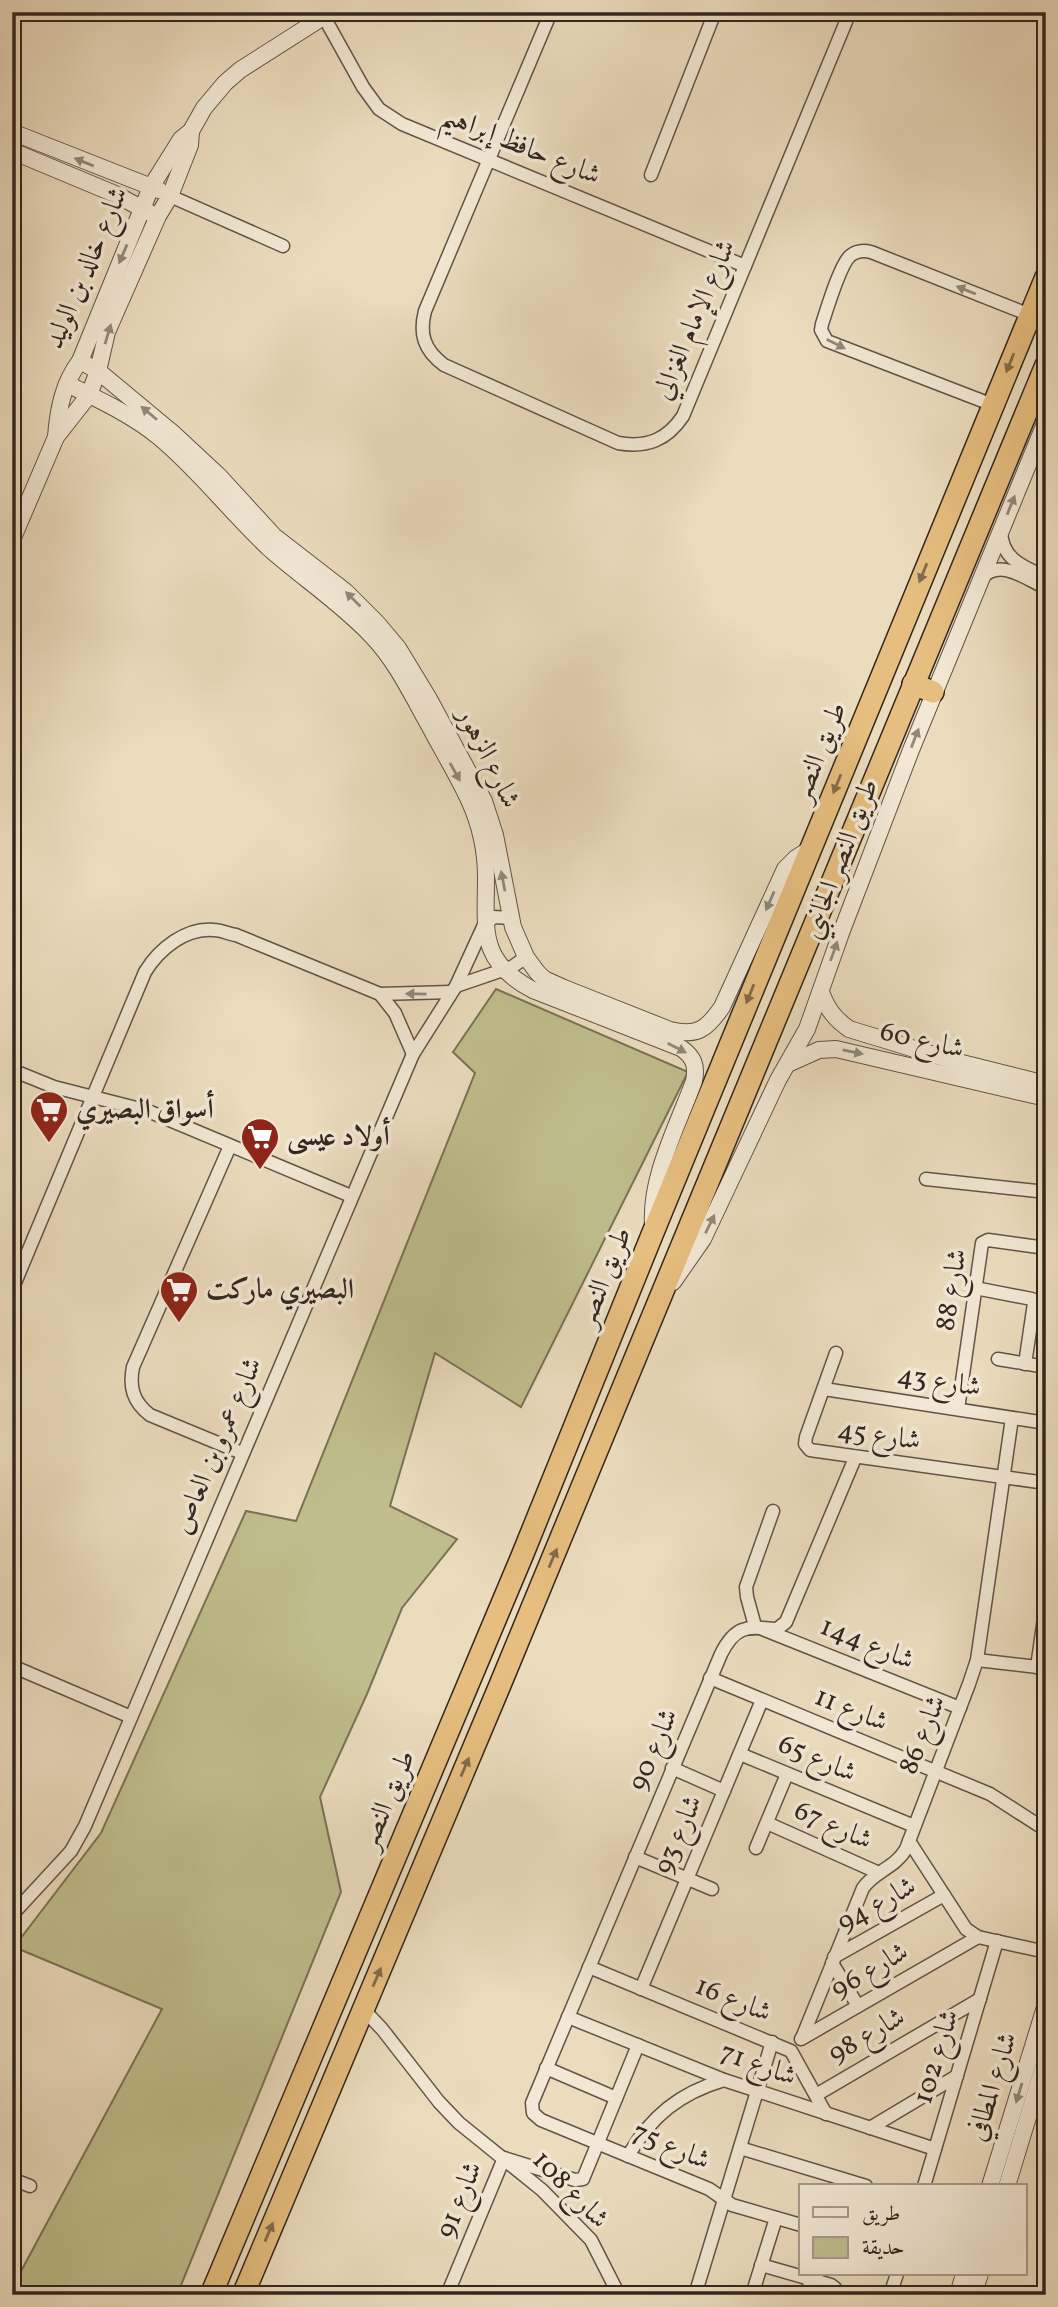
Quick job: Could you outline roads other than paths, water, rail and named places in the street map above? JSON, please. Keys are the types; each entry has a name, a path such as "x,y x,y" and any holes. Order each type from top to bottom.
{"highway":[{"name":"طريق النصر","path":"211,2295 551,1486 1046,277"},
{"name":"طريق النصر","path":"243,2295 500,1685 1046,365"},
{"path":"913,684 933,692"},
{"path":"472,1672 476,1680 484,1685 500,1685"},
{"path":"460,1703 476,1702 487,1716"}],"street":[{"path":"489,160 551,12"},
{"path":"651,175 715,12"},
{"name":"شارع الإمام الغزالي","path":"489,160 425,311 422,335 426,347 434,358 444,365 618,443 633,446 648,444 674,429 682,416 850,12"},
{"name":"شارع حافظ إبراهيم","path":"327,15 363,87 380,109 402,124 745,266"},
{"name":"شارع خالد بن الوليد","path":"56,437 59,409 71,372 80,361 151,187 181,139 191,131 214,95 240,70 327,15"},
{"name":"شارع خالد بن الوليد","path":"12,540 56,437 89,395 107,332 158,216 170,196 190,145 191,131"},
{"path":"12,132 151,187 284,246"},
{"path":"12,151 115,194 158,216"},
{"path":"993,405 827,341 821,330 822,324 844,263 852,254 871,252 1030,315"},
{"name":"شارع الزهور","path":"80,361 98,371 192,450 274,536 345,591 398,648 484,801 495,835 511,918 526,957 544,979 670,1030 690,1034 699,1030 707,1026 722,1007 786,869 810,849"},
{"name":"شارع الزهور","path":"67,384 150,431 176,452 271,549 325,592 373,637 394,663 476,816 485,858 484,925 493,952 505,969 533,990 681,1048 692,1058 696,1072 694,1082 658,1178 653,1202 654,1230"},
{"name":"طريق النصر الجانبي","path":"659,1301 703,1239 778,1080 807,1029 933,692 1046,421"},
{"path":"1001,530 1011,566 1046,588"},
{"path":"980,581 994,569 1011,566 1046,577"},
{"path":"484,925 494,917 511,918"},
{"name":"شارع عمرو بن العاص","path":"12,1915 71,1851 85,1826 413,1054 453,989 484,925"},
{"path":"12,1290 145,972 160,952 196,931 214,930 236,935 380,994 453,989 505,969 526,957"},
{"name":"شارع 60","path":"821,992 831,1013 849,1030 1046,1098"},
{"path":"380,994 395,1013 413,1054"},
{"name":"شارع 60","path":"788,1065 811,1053 836,1049 1046,1084"},
{"path":"12,1070 54,1087 148,1111 351,1196"},
{"path":"230,1146 133,1367 131,1388 142,1409 150,1415 242,1453"},
{"path":"926,1179 1046,1192"},
{"name":"شارع 88","path":"958,1409 983,1241 1046,1248"},
{"path":"975,1288 1032,1298 1034,1303 1025,1364"},
{"name":"شارع 45","path":"836,1353 806,1437 807,1447 815,1452 1046,1483"},
{"path":"998,1359 1046,1367"},
{"name":"شارع 43","path":"824,1389 1046,1423"},
{"name":"شارع 86","path":"802,2038 863,1888 879,1873 895,1864 909,1841 960,1708 976,1660 1012,1418"},
{"name":"شارع 90","path":"532,2103 726,1644 744,1629 755,1626 777,1629 786,1622 855,1458"},
{"path":"755,1626 746,1587 773,1511"},
{"path":"976,1660 1041,1668 1046,1604"},
{"name":"شارع 144","path":"755,1626 960,1708"},
{"path":"12,1667 131,1717"},
{"name":"شارع 11","path":"710,1678 990,1794 1046,1830"},
{"name":"شارع 93","path":"641,1989 762,1700"},
{"name":"شارع 65","path":"740,1754 914,1826"},
{"path":"672,1768 724,1791"},
{"path":"756,1848 787,1773"},
{"name":"شارع 67","path":"766,1824 879,1873"},
{"path":"909,1841 961,1924 978,1937 1046,1952"},
{"path":"635,1857 712,1889"},
{"name":"شارع 94","path":"833,1960 944,1895"},
{"name":"شارع 96","path":"785,2048 978,1937"},
{"name":"شارع 102","path":"925,2184 998,1941"},
{"path":"833,1960 858,2006"},
{"name":"شارع 16","path":"589,1967 793,2052 826,2114"},
{"name":"شارع 98","path":"816,2095 980,1999"},
{"name":"شارع المطافي","path":"991,2184 1046,2004"},
{"path":"363,2009 439,2102 473,2136 504,2158"},
{"name":"شارع 71","path":"568,2017 757,2092 935,2149"},
{"path":"695,2295 772,2042"},
{"path":"597,2143 638,2045"},
{"name":"شارع المطافي","path":"1008,2184 1046,2058"},
{"path":"546,2068 616,2098"},
{"path":"870,2128 957,2076"},
{"path":"628,2156 638,2137 663,2109 691,2092 724,2080"},
{"name":"شارع 75","path":"532,2103 533,2113 541,2120 709,2189 732,2205 799,2224"},
{"name":"شارع 91","path":"447,2295 504,2158 579,2180 585,2175 597,2143"},
{"path":"740,2148 859,2184"},
{"name":"شارع 108","path":"504,2158 542,2190 590,2241 619,2295"},
{"path":"12,2179 30,2186"},
{"path":"752,2295 776,2218"},
{"path":"761,2265 799,2276"},
{"path":"800,2276 834,2286 835,2295"},
{"path":"890,2295 896,2276"},
{"path":"958,2295 963,2276"},
{"path":"973,2295 979,2276"},
{"path":"807,2295 811,2279"}],"place":[{"name":"أسواق البصيري","path":"49,1144"},
{"name":"أولاد عيسى","path":"260,1171"},
{"name":"البصيري ماركت","path":"179,1324"}]}
